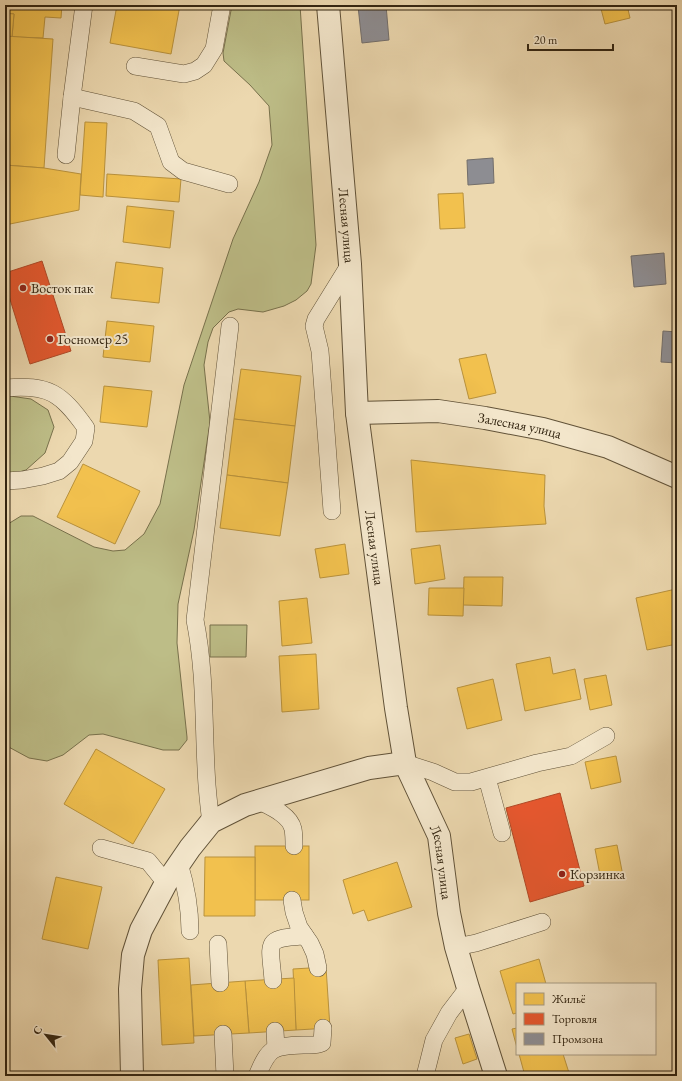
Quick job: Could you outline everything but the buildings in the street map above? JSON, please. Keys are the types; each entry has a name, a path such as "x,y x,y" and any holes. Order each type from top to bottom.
{"street":[{"name":"Лесная улица","path":"328,5 350,264 357,413 404,763 439,836 449,913 456,947 496,1076"},
{"name":"Залесная улица","path":"357,413 438,411 543,429 608,447 676,475"},
{"path":"132,1076 130,989 133,955 141,930 166,883 179,863 211,822 245,805 369,768 404,763"}],"lane":[{"path":"66,155 84,5"},
{"path":"135,66 184,74 195,71 204,65 214,49 222,5"},
{"path":"72,97 134,111 158,126 171,162 183,171 229,184"},
{"path":"332,511 320,351 314,326 316,319 350,264"},
{"path":"211,822 207,785 205,720 200,647 195,620 230,326"},
{"path":"5,388 25,386 45,389 58,396 74,411 86,428 84,441 70,462 59,471 36,478 5,481"},
{"path":"404,763 432,772 455,782 471,782 537,763 571,756 606,736"},
{"path":"486,778 502,833"},
{"path":"259,801 275,809 287,819 293,828 294,846"},
{"path":"101,848 148,860 166,883"},
{"path":"179,863 188,899 190,931"},
{"path":"292,900 299,927 315,954 318,968"},
{"path":"456,947 476,943 542,922"},
{"path":"273,980 270,946 274,940 284,937 305,936"},
{"path":"218,944 220,983"},
{"path":"425,1076 434,1040 449,1013 468,988"},
{"path":"257,1076 265,1057 276,1040 284,1046 316,1045 322,1043 323,1028"},
{"path":"223,1034 225,1076"}],"green space":[{"path":"232,5 300,5 316,245 311,284 307,291 296,300 284,306 263,312 238,309 229,312 213,328 208,342 204,365 210,422 194,530 178,604 177,643 187,740 179,750 163,750 103,734 89,735 63,755 47,761 29,758 5,745 5,537 8,524 21,516 33,516 94,547 113,551 125,550 144,534 160,504 184,385 233,239 259,182 272,145 269,106 250,85 224,61 223,53"},
{"path":"10,396 31,399 48,410 54,427 45,453 26,470 12,474 5,471 5,397"},
{"path":"210,625 247,625 246,657 210,657"}],"place":[{"name":"Восток пак","path":"23,288"},
{"name":"Госномер 25","path":"50,339"},
{"name":"Корзинка","path":"562,874"}]}
